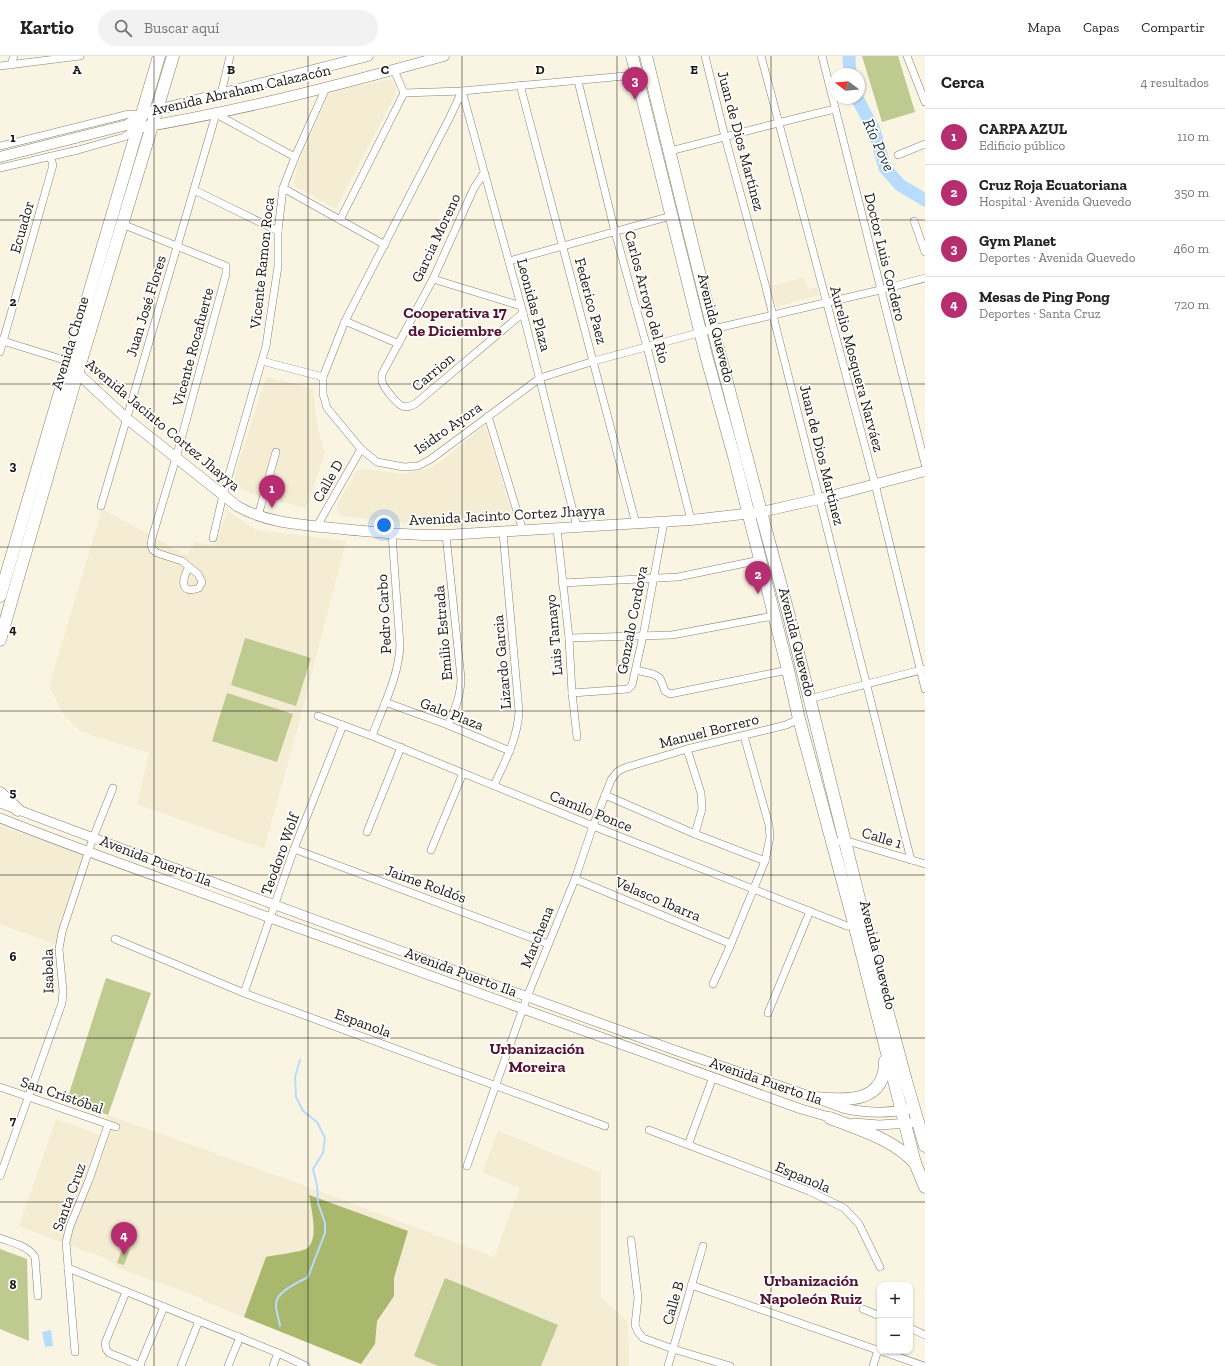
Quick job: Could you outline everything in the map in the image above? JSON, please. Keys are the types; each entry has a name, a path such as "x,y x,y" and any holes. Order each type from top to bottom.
{"main road":[{"name":"Avenida Chone","path":"0,640 4,595 69,364 132,127 141,115 158,56"},
{"name":"Avenida Chone","path":"4,595 77,374 173,56"},
{"name":"Avenida Abraham Calazacón","path":"141,115 368,56"},
{"name":"Avenida Abraham Calazacón","path":"0,157 132,127 152,126 216,114 326,88 444,56"},
{"name":"Avenida Quevedo","path":"632,56 671,216 788,670 799,719 855,927 885,1050 907,1109 918,1122 925,1146"},
{"name":"Avenida Quevedo","path":"646,56 713,329 760,512 777,570 844,840 907,1109 905,1124 920,1163 925,1187"},
{"name":"Avenida Jacinto Cortez Jhayya","path":"69,364 77,374 126,418 237,506 258,516 282,522 392,534 446,536 691,520 760,512 820,499 925,471"},
{"path":"0,793 18,810"},
{"path":"816,1098 840,1100 855,1099 869,1094 876,1089 884,1076 885,1050"},
{"path":"830,1118 890,1142 920,1163"}],"street":[{"path":"11,65 14,56"},
{"path":"0,66 80,56"},
{"path":"220,94 230,56"},
{"name":"Juan de Dios Martínez","path":"705,56 725,137 764,280 911,860"},
{"name":"Aurelio Mosquera Narváez","path":"761,56 875,484 922,669 925,689"},
{"name":"Doctor Luis Cordero","path":"822,56 925,464"},
{"path":"907,56 925,102"},
{"path":"394,70 404,93"},
{"path":"404,93 462,91 636,75"},
{"name":"Carlos Arroyo del Rio","path":"578,81 615,232 647,347 691,520"},
{"name":"Federico Paez","path":"520,85 636,524"},
{"name":"Vicente Ramon Roca","path":"213,538 223,495 262,360 278,266 278,231 283,188 295,156 326,88"},
{"name":"Leonidas Plaza","path":"462,91 540,378 577,528"},
{"name":"Isidro Ayora","path":"462,91 345,321 323,377 323,394 328,408 361,449 377,462 404,467 418,466 431,459 540,378 594,361 701,332 925,278"},
{"path":"340,220 404,93"},
{"path":"670,151 779,122 835,109"},
{"name":"Avenida Abraham Calazacón","path":"0,146 129,114 141,115"},
{"path":"216,114 295,156"},
{"name":"Juan José Flores","path":"101,506 216,114"},
{"name":"Avenida Abraham Calazacón","path":"0,168 78,150 124,137 132,127"},
{"path":"898,155 925,144"},
{"name":"Ecuador","path":"0,352 53,165 50,156"},
{"name":"Garcia Moreno","path":"415,404 410,407 399,405 382,383 382,374 433,279 474,188 484,173"},
{"path":"283,188 385,245"},
{"path":"194,190 278,231"},
{"path":"509,261 671,216"},
{"path":"914,221 925,252"},
{"name":"Vicente Rocafuerte","path":"122,224 226,266 226,274 151,545 153,550 157,553 182,561 189,567"},
{"path":"433,279 522,310"},
{"name":"Carrion","path":"415,404 522,310"},
{"path":"345,321 399,344"},
{"path":"2,341 61,359 69,364"},
{"path":"262,360 323,377"},
{"path":"488,416 523,531"},
{"name":"Calle D","path":"317,526 361,449"},
{"path":"258,516 276,452"},
{"name":"Gonzalo Cordova","path":"572,693 628,689 632,685 643,636 664,522"},
{"name":"Luis Tamayo","path":"557,529 569,638 572,693 577,738"},
{"name":"Lizardo Garcia","path":"494,785 510,751 518,728 519,711 503,532"},
{"name":"Pedro Carbo","path":"372,736 397,670 400,658 392,534"},
{"name":"Emilio Estrada","path":"446,536 461,678 461,689 458,701 448,725"},
{"path":"562,583 678,577 760,560"},
{"path":"569,638 672,634 773,616"},
{"path":"809,699 922,669"},
{"path":"636,670 653,674 660,678 665,691 670,694 788,670"},
{"name":"Galo Plaza","path":"385,702 448,725 510,751"},
{"name":"Camilo Ponce","path":"318,716 401,747 593,826 810,912 847,926 855,927"},
{"name":"Manuel Borrero","path":"624,768 687,750 786,725 799,719"},
{"name":"Teodoro Wolf","path":"244,993 294,849 343,725"},
{"path":"713,984 731,944 764,861 770,837 744,736"},
{"path":"367,832 401,747"},
{"path":"687,750 701,793 702,809 695,834"},
{"name":"Marchena","path":"468,1166 524,1010 527,997 574,879 605,795 611,780 617,772 624,768"},
{"path":"431,850 463,773"},
{"name":"Isabela","path":"0,1176 62,1003 60,943 62,932 88,851 113,788"},
{"path":"605,795 695,834 764,861"},
{"name":"Avenida Puerto Ila","path":"0,803 31,816 275,906 371,939 527,997 721,1066 843,1108 862,1112 887,1112 907,1109"},
{"name":"Avenida Puerto Ila","path":"0,818 195,892 270,917 524,1010 830,1118 861,1125 905,1124 918,1122"},
{"name":"Calle 1","path":"832,844 844,840 925,864"},
{"name":"Jaime Roldós","path":"294,849 548,944"},
{"name":"Velasco Ibarra","path":"574,879 731,944"},
{"path":"768,1013 810,912"},
{"name":"Espanola","path":"114,939 244,993 605,1126"},
{"path":"688,1145 713,1077"},
{"name":"San Cristóbal","path":"0,1087 116,1127"},
{"name":"Santa Cruz","path":"75,1352 66,1242 70,1226 89,1180 108,1125"},
{"name":"Espanola","path":"649,1130 809,1191 844,1208 859,1224 880,1267"},
{"path":"0,1238 26,1247 35,1256 38,1296"},
{"path":"631,1240 638,1298 635,1325 638,1332 643,1338 730,1366"},
{"name":"Calle B","path":"668,1366 703,1246"},
{"path":"68,1268 240,1337 306,1366"},
{"path":"692,1285 877,1349"},
{"path":"126,1292 105,1343 106,1349 109,1353 140,1366 164,1307"},
{"path":"863,1309 877,1315"},
{"path":"181,1366 199,1321"},
{"path":"913,1329 925,1335"},
{"path":"228,1366 240,1337"},
{"path":"273,1366 278,1353"},
{"path":"873,1366 878,1354"},
{"path":"890,1354 924,1366"}],"shaded area":[{"path":"391,79 396,89 396,93 336,209 294,186 297,167 330,91"},
{"path":"804,277 808,289 817,287 819,295 776,307 771,286"},
{"path":"266,377 313,388 318,431 325,453 306,508 257,496 232,484"},
{"path":"485,425 514,520 442,527 340,516 337,505 357,470 366,469 402,474 430,468 444,459"},
{"path":"102,509 187,555 195,542 215,545 228,511 256,530 346,541 299,723 264,849 137,804 149,753 81,732 63,714 49,686"},
{"path":"0,826 86,854 57,945 0,924"},
{"path":"108,1115 292,1181 494,1257 520,1188 482,1172 498,1131 601,1173 601,1297 628,1322 629,1366 365,1366 202,1300 202,1298 121,1269 105,1258 19,1226 56,1119 100,1135"}],"green space":[{"path":"862,56 898,56 915,112 882,122"},
{"path":"245,638 311,658 296,706 231,685"},
{"path":"227,693 293,714 277,762 212,741"},
{"path":"106,978 151,993 108,1115 67,1100"},
{"path":"309,1195 408,1231 394,1278 394,1296 377,1321 375,1344 361,1364 244,1317 266,1257 303,1250 310,1245 313,1239 314,1224"},
{"path":"124,1244 131,1246 124,1265 117,1263"},
{"path":"0,1249 27,1259 29,1341 0,1329"},
{"path":"445,1278 558,1325 541,1366 438,1366 414,1356"}],"water":[{"path":"51,1330 53,1346 45,1347 42,1332"}],"waterway":[{"name":"Río Pove","path":"849,56 850,68"},
{"name":"Río Pove","path":"860,104 874,130 885,168 900,185 925,200"},
{"path":"280,1326 276,1308 277,1300 279,1296 288,1288 308,1277 325,1233 325,1223 318,1203 317,1185 313,1169 323,1153 325,1138 317,1122 303,1111 296,1097 295,1077 300,1060"}],"place":[{"name":"Gym Planet","path":"635,100"},
{"name":"CARPA AZUL","path":"272,508"},
{"name":"Cruz Roja Ecuatoriana","path":"758,594"},
{"name":"Mesas de Ping Pong","path":"124,1255"}],"district":[{"name":"Cooperativa 17 de Diciembre","path":"455,321"},
{"name":"Urbanización Moreira","path":"537,1057"},
{"name":"Urbanización Napoleón Ruiz","path":"811,1289"}]}
